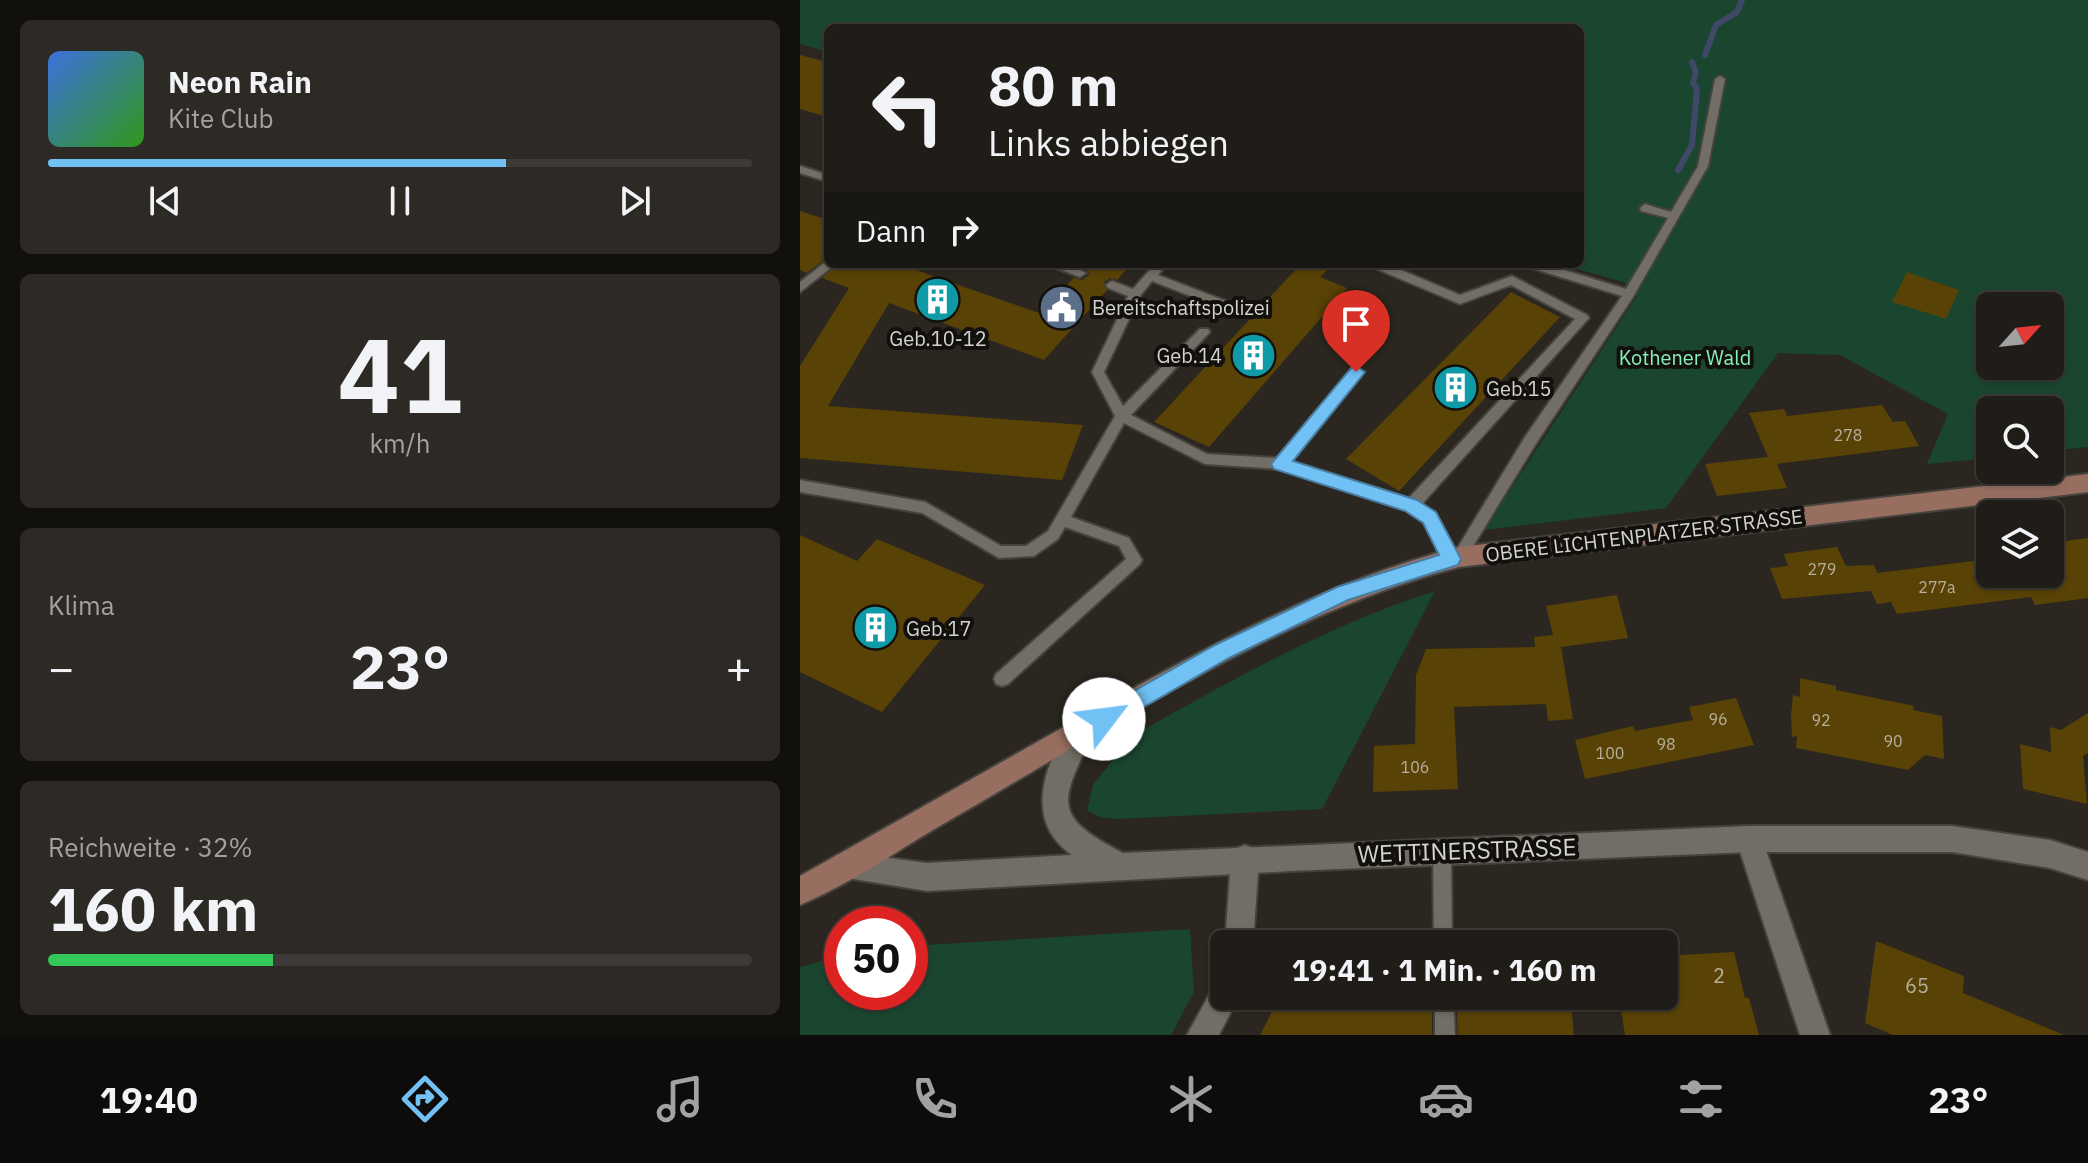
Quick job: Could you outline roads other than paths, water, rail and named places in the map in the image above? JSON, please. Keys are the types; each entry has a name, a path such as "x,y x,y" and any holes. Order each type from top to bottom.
{"main road":[{"name":"OBERE LICHTENPLATZER STRASSE","path":"801,889 1222,651 1343,593 1455,558 2088,483"}],"street":[{"path":"1080,732 1062,763 1054,784 1053,802 1060,822 1074,840 1121,867"},
{"path":"1749,839 1815,1035"},
{"name":"WETTINERSTRASSE","path":"845,866 927,877 1245,859 1749,839 1952,839 2050,854 2088,866"},
{"path":"1240,930 1245,859"},
{"path":"1202,1035 1216,1010"}],"lane":[{"path":"1157,268 1135,294 1098,372 1122,416 1205,459 1280,464 1411,506 1429,517 1455,558 1629,294 1703,166 1720,79"},
{"path":"800,169 824,178"},
{"path":"1645,208 1674,216"},
{"path":"800,288 824,267"},
{"path":"1067,268 1080,273"},
{"path":"1385,268 1460,300 1512,280 1583,318 1411,506"},
{"path":"1545,268 1629,294"},
{"path":"1150,276 1248,314"},
{"path":"1112,285 1135,294"},
{"path":"800,486 925,508 999,552 1029,552 1053,535 1122,416 1204,332"},
{"path":"1280,464 1356,372"},
{"path":"1002,679 1135,560 1124,542 1062,520"},
{"path":"1442,851 1443,930"},
{"path":"1444,1010 1445,1035"}],"waterway":[{"path":"1705,55 1716,25 1737,12 1742,0"},
{"path":"1678,170 1692,145 1697,89 1693,83 1696,72 1692,62"}],"place":[{"name":"Geb.10-12","path":"938,299"},
{"name":"Bereitschaftspolizei","path":"1061,307"},
{"name":"Geb.14","path":"1253,355"},
{"name":"Geb.15","path":"1455,388"},
{"name":"Geb.17","path":"875,628"}],"park label":[{"name":"Kothener Wald","path":"1685,357"}]}
